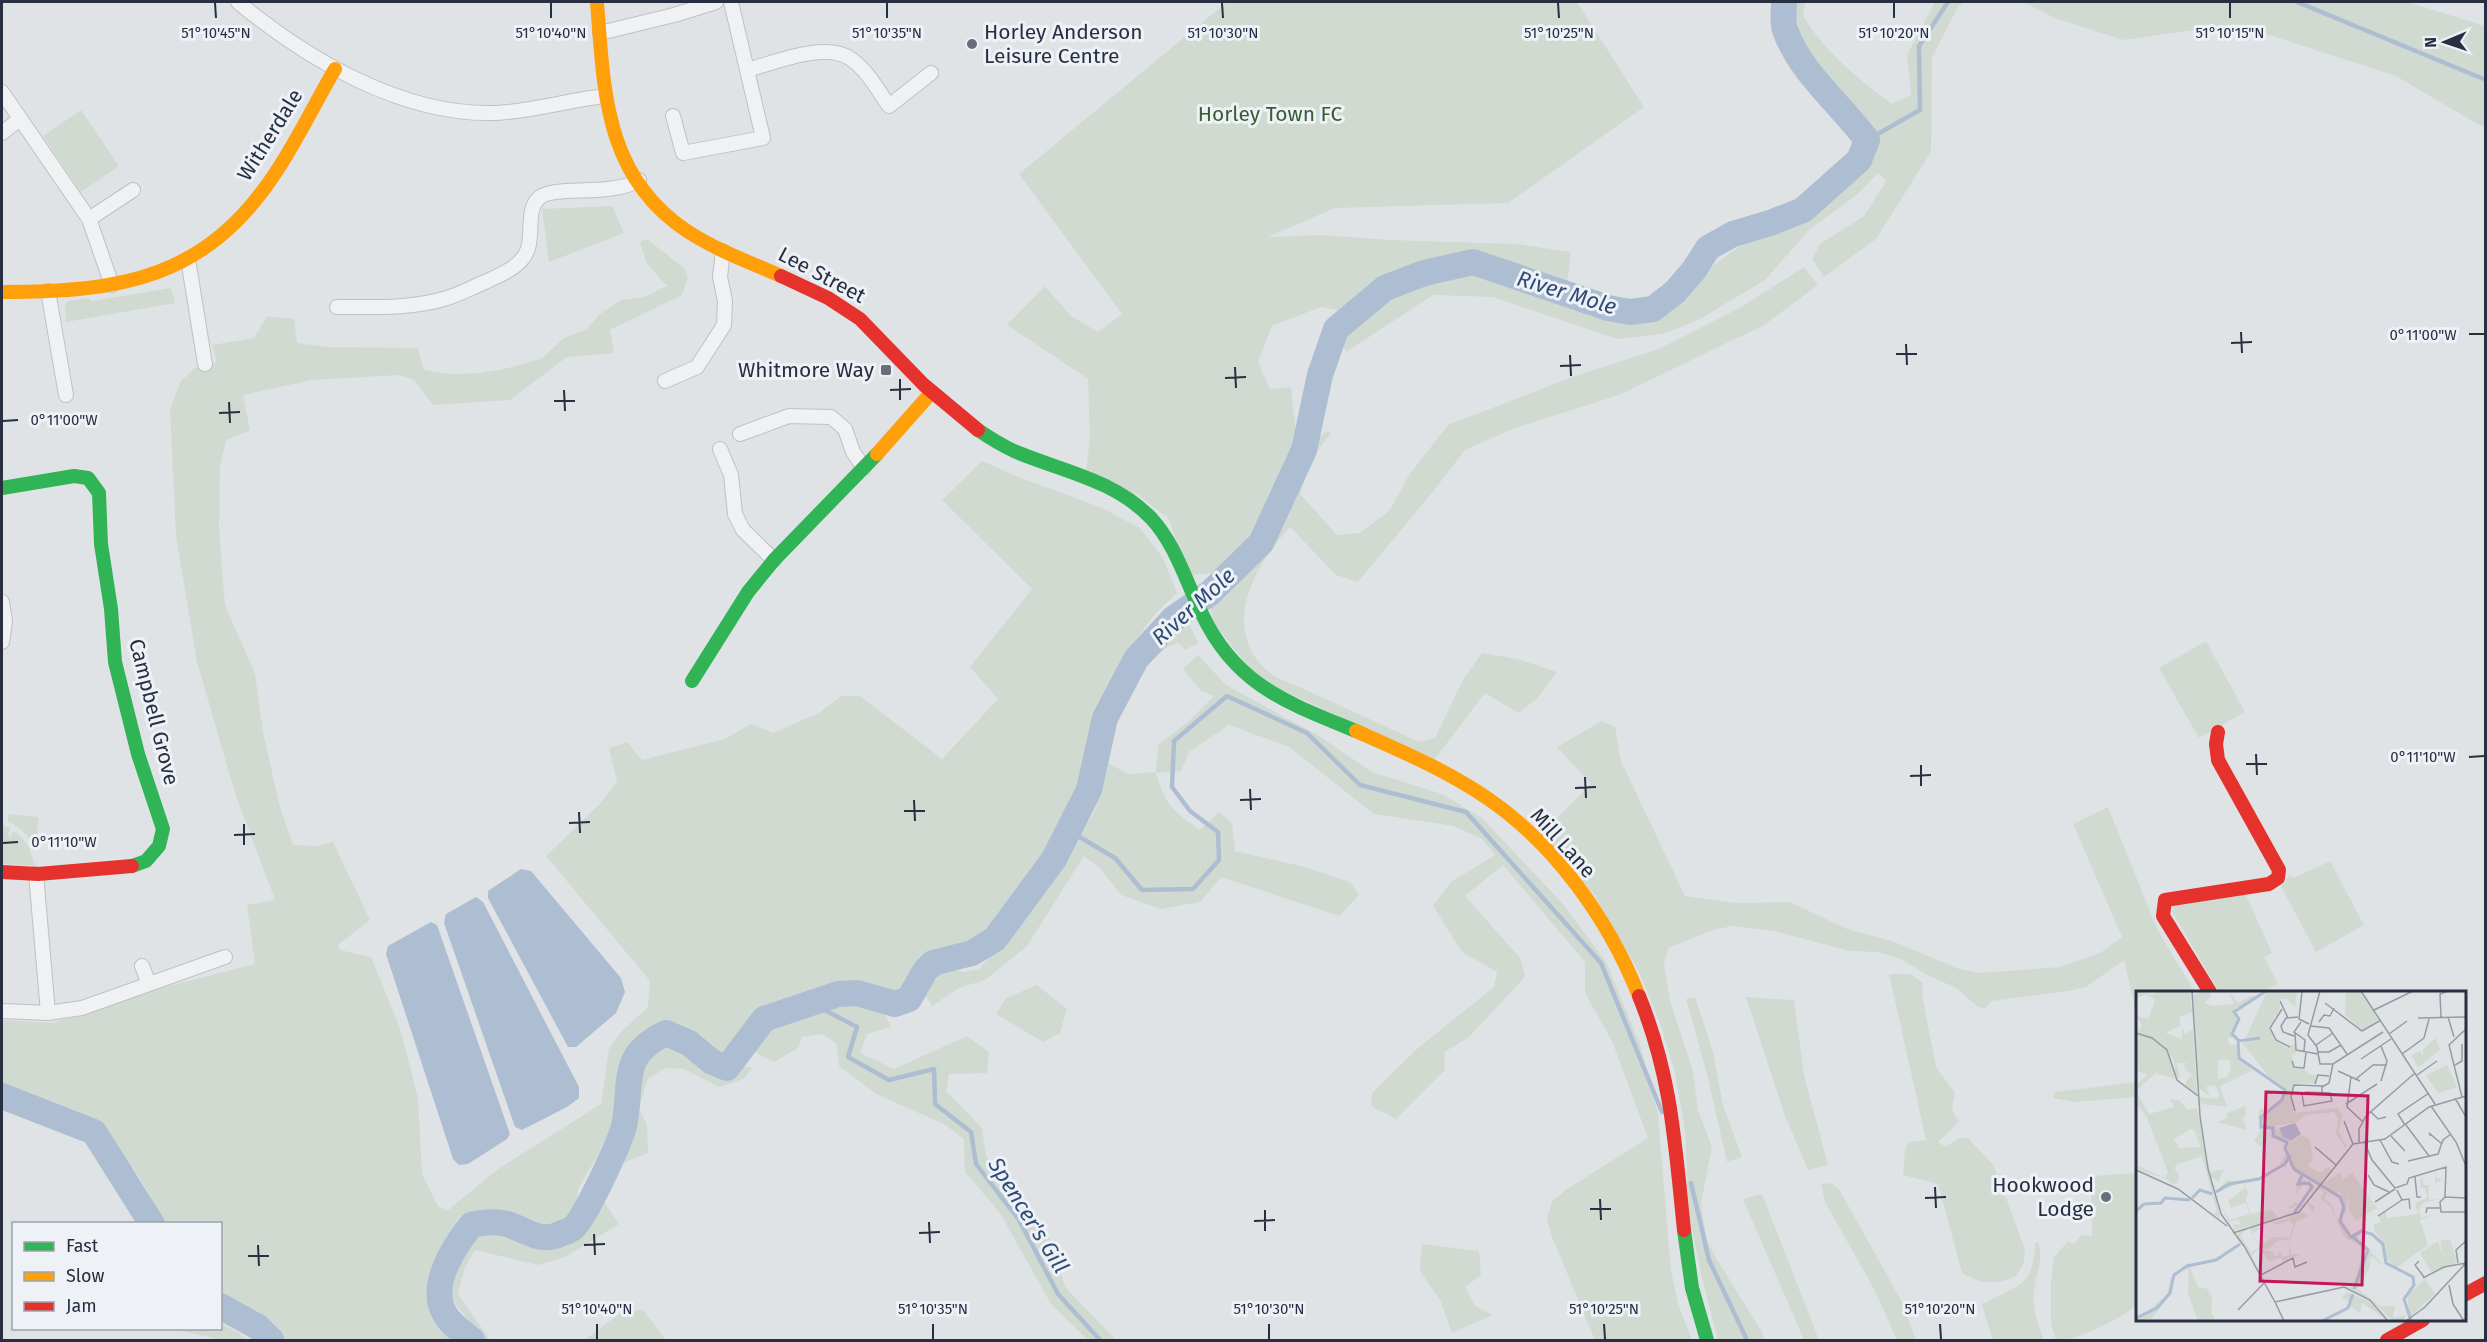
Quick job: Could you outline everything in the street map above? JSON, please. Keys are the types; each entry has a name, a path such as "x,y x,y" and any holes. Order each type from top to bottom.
{"street":[{"path":"237,2 335,69 413,102 470,113 499,112 605,96"},
{"name":"Lee Street","path":"597,2 605,96 614,132 655,205 692,234 723,251 799,283 836,302 866,323 931,393 960,419 1011,450 1112,488 1140,508 1164,534"},
{"path":"600,33 716,2"},
{"path":"673,116 683,153 763,138 730,2"},
{"path":"747,70 811,53 834,52 850,58 860,67 889,106 931,73"},
{"name":"Witherdale","path":"4,289 48,291 112,285 150,276 188,259 226,230 269,181 335,69"},
{"path":"2,92 89,219 112,285"},
{"path":"2,133 20,119"},
{"path":"337,307 396,306 447,298 499,275 514,267 525,257 531,236 534,205 541,197 553,194 616,190 639,180"},
{"path":"89,219 132,190"},
{"path":"665,381 697,367 724,325 725,301 720,277 723,251"},
{"path":"188,259 205,364"},
{"path":"48,291 66,395"},
{"path":"692,681 748,592 774,560 864,468 931,393"},
{"path":"740,434 789,416 831,417 845,429 853,452 864,468"},
{"path":"720,449 731,475 735,513 742,530 774,560"},
{"name":"Campbell Grove","path":"2,488 74,476 88,478 95,485 101,504 101,544 111,609 115,662 138,754 163,829 159,846 146,861 135,866 36,874 2,872"},
{"name":"Mill Lane","path":"1164,534 1189,580 1214,636 1236,663 1262,687 1292,704 1437,767 1487,795 1558,862 1602,923 1623,957 1646,1012 1667,1082 1674,1125 1683,1245 1692,1289 1707,1341"},
{"path":"2,609 4,631 2,642"},
{"path":"2210,991 2163,916 2165,900 2270,884 2278,878 2279,870 2218,760 2216,744 2218,732"},
{"path":"36,874 48,1013"},
{"path":"2,1011 48,1013 82,1008 225,957"},
{"path":"142,966 149,984"},
{"path":"2466,1294 2486,1283"},
{"path":"2387,1341 2407,1323"}],"green space":[{"name":"Horley Town FC","path":"1227,2 1577,2 1644,107 1508,203 1335,208 1268,237 1320,235 1518,244 1571,252 1567,284 1507,264 1464,255 1381,278 1338,310 1321,307 1272,326 1258,362 1270,389 1291,387 1297,442 1260,530 1217,572 1188,576 1169,519 1138,495 1086,471 1090,438 1088,379 1007,325 1045,286 1071,316 1098,332 1122,314 1019,174"},
{"path":"1795,2 1805,2 1803,16 1832,53 1892,104 1911,95 1907,55 1935,2 1965,2 1958,7 1932,57 1931,152 1876,239 1824,277 1812,259 1820,244 1864,216 1886,181 1878,173 1858,194 1810,229 1765,280 1700,319 1663,334 1617,339 1493,297 1433,295 1346,352 1338,335 1375,303 1415,283 1466,273 1559,296 1619,318 1654,317 1688,297 1710,268 1744,243 1802,220 1852,181 1874,150 1868,127 1805,48 1794,19"},
{"path":"2023,2 2408,2 2485,26 2485,126 2479,125 2396,76 2235,24 2123,40 2055,18"},
{"path":"81,110 119,166 81,192 43,136"},
{"path":"612,206 624,233 549,262 542,209"},
{"path":"647,239 684,268 688,277 682,295 610,330 614,353 567,357 510,400 433,405 414,380 400,375 312,380 243,395 250,430 226,440 220,466 219,529 225,605 255,674 263,732 280,807 293,845 316,846 333,842 370,920 338,945 340,950 371,957 400,1028 418,1098 422,1174 438,1206 447,1211 498,1169 601,1104 609,1048 623,1030 648,1007 650,981 546,856 600,804 617,781 609,748 627,742 642,760 725,739 751,724 773,733 819,713 841,696 860,696 942,759 998,699 970,667 1032,589 942,500 982,461 1102,508 1140,528 1163,558 1177,593 1155,614 1131,647 1108,690 1093,730 1088,774 1074,797 1051,847 992,935 963,951 935,956 920,966 902,993 883,993 862,987 847,986 819,992 773,1009 755,1020 731,1054 715,1058 678,1030 663,1024 644,1030 628,1047 616,1093 615,1118 598,1155 578,1189 576,1210 565,1225 539,1232 500,1218 459,1216 441,1255 436,1271 432,1302 434,1316 440,1327 459,1340 280,1340 253,1316 222,1300 222,1222 165,1222 140,1178 99,1126 2,1090 2,1020 53,1023 161,988 255,964 247,905 275,900 235,793 197,662 176,536 170,409 181,381 195,368 217,363 212,345 254,338 267,316 294,319 297,343 328,347 418,348 424,370 450,374 480,373 541,359 564,338 587,329 600,314 621,300 644,297 667,286 647,264 640,242"},
{"path":"1804,267 1818,285 1764,325 1619,395 1515,428 1465,450 1358,582 1336,575 1290,527 1265,559 1248,596 1244,615 1245,634 1252,652 1265,669 1274,676 1419,742 1435,738 1464,678 1482,653 1518,659 1557,672 1537,699 1518,713 1485,693 1434,760 1258,679 1214,623 1210,606 1252,560 1280,521 1316,439 1327,431 1331,433 1312,458 1300,494 1337,535 1360,533 1390,510 1409,475 1448,425 1578,375 1659,349 1741,307"},
{"path":"171,288 175,303 66,322 65,305 68,301 88,298 92,301"},
{"path":"1187,619 1198,643 1185,650 1178,643 1166,648 1153,660 1149,657 1161,641"},
{"path":"2206,641 2245,712 2199,738 2159,668"},
{"path":"1198,655 1226,685 1319,736 1372,772 1442,794 1482,818 1564,905 1606,962 1640,1044 1658,1114 1671,1270 1678,1304 1692,1340 1595,1340 1552,1237 1547,1219 1552,1201 1567,1189 1648,1138 1612,1041 1585,993 1585,962 1503,865 1465,896 1521,959 1525,977 1468,1038 1444,1052 1445,1070 1396,1119 1371,1106 1372,1093 1418,1048 1494,987 1497,972 1462,952 1433,906 1451,882 1495,855 1482,839 1454,826 1374,814 1289,747 1229,725 1189,752 1181,771 1156,773 1163,793 1172,807 1200,830 1219,812 1232,823 1235,851 1301,866 1350,882 1359,895 1339,916 1221,877 1200,902 1161,909 1121,895 1100,868 1084,856 1027,946 985,980 959,988 932,1006 924,992 946,968 964,972 979,969 1045,892 1071,844 1092,816 1101,796 1107,763 1129,774 1156,772 1158,745 1189,721 1214,696 1201,691 1183,669"},
{"path":"1602,721 1615,727 1621,761 1685,896 1735,903 1790,902 1847,929 1892,941 1959,969 1979,973 2060,967 2100,953 2122,937 2073,824 2108,807 2158,931 2194,991 2136,991 2136,1013 2124,960 2086,987 1992,1001 1985,1009 1977,1006 1956,988 1925,974 1901,959 1877,952 1850,951 1774,931 1733,926 1713,930 1668,948 1664,965 1670,1001 1693,1071 1698,1110 1712,1147 1701,1203 1706,1238 1762,1332 1764,1340 1718,1340 1689,1215 1685,1131 1675,1073 1660,1023 1639,972 1595,896 1541,834 1591,784 1557,747"},
{"path":"8,814 38,817 37,851 25,833 8,821"},
{"path":"2,825 10,828 8,835 10,837 14,831 26,842 34,866 2,864"},
{"path":"2330,861 2364,925 2316,952 2281,886 2290,875 2294,878"},
{"path":"2245,893 2272,953 2264,957 2278,984 2265,991 2218,991 2172,911 2174,905"},
{"path":"1889,974 1910,974 1923,983 1922,995 1936,1067 1955,1093 1952,1110 1959,1122 1938,1142 1946,1147 1959,1138 1968,1138 1994,1166 2025,1249 2024,1263 2016,1276 2000,1282 1980,1282 1962,1273 1938,1184 1903,1175 1905,1148 1910,1142 1926,1140"},
{"path":"1037,985 1067,1009 1060,1033 1043,1042 996,1014 1006,998"},
{"path":"1695,997 1713,1052 1723,1105 1742,1157 1727,1162 1706,1070 1686,999"},
{"path":"1746,997 1794,1000 1804,1075 1828,1165 1808,1170 1785,1116"},
{"path":"850,1002 883,1011 891,1027 867,1034 860,1053 894,1069 967,1036 989,1052 987,1073 949,1074 946,1091 982,1128 986,1156 1006,1178 1029,1220 1053,1242 1065,1287 1116,1340 1088,1340 1051,1304 1000,1213 965,1172 964,1139 944,1124 878,1095 839,1066 836,1043 822,1034 802,1037 798,1048 774,1062 750,1048 763,1029 803,1014"},
{"path":"667,1041 687,1047 703,1066 725,1076 743,1066 752,1068 744,1079 719,1087 684,1069 665,1068 648,1079 639,1109 647,1125 648,1153 621,1164 618,1154 633,1126 632,1102 636,1076 648,1051"},
{"path":"2136,1082 2136,1097 2075,1102 2053,1098 2055,1092"},
{"path":"2136,1173 2136,1307 2087,1333 2056,1340 2051,1324 2051,1283 2054,1257 2068,1241 2073,1244 2082,1235 2092,1236 2091,1176"},
{"path":"1830,1183 1839,1189 1902,1302 1916,1340 1897,1340 1874,1289 1825,1202 1821,1184"},
{"path":"599,1194 619,1224 565,1257 538,1265 475,1250 465,1267 458,1294 490,1340 485,1340 456,1305 449,1290 463,1252 479,1232 506,1231 531,1244 556,1244 584,1228"},
{"path":"1762,1194 1819,1340 1804,1340 1743,1199"},
{"path":"2038,1242 2040,1255 2034,1305 2044,1340 1996,1340 1992,1338 1982,1305 2014,1288 2027,1277 2034,1258 2035,1243"},
{"path":"1422,1244 1479,1251 1481,1275 1465,1287 1475,1306 1493,1315 1452,1333 1440,1300 1420,1271"},
{"path":"643,1310 666,1340 575,1340 586,1339 621,1312"},
{"path":"222,1324 239,1333 246,1340 214,1340 214,1338 176,1330 222,1330"}],"water":[{"path":"521,869 531,871 621,978 625,992 616,1013 576,1047 568,1047 488,898 488,891"},
{"path":"476,897 483,902 579,1087 579,1098 567,1107 522,1130 515,1127 444,923 446,914"},
{"path":"431,922 437,925 510,1134 507,1139 468,1164 459,1165 453,1159 386,954 388,946"}],"waterway":[{"name":"River Mole","path":"472,1340 450,1321 441,1303 441,1279 457,1244 471,1225 480,1223 507,1224 542,1237 555,1236 572,1229 578,1223 601,1181 624,1126 630,1072 634,1061 640,1051 651,1042 666,1033 689,1043 712,1062 727,1068 764,1019 838,994 857,993 895,1004 909,999 925,971 933,963 972,953 995,939 1054,859 1089,790 1105,718 1136,659 1173,619 1210,593 1261,543 1304,450 1320,375 1336,329 1385,288 1424,273 1473,262 1608,308 1630,312 1653,309 1675,292 1694,270 1708,248 1733,234 1803,210 1859,160 1867,140 1801,61 1785,30 1784,2"},
{"path":"1867,140 1920,110 1919,46 1948,2"},
{"path":"2297,2 2486,80"},
{"path":"1068,830 1115,858 1142,890 1193,889 1219,860 1218,832 1190,811 1172,787 1174,741 1227,696 1307,733 1360,785 1466,812 1601,963 1662,1112"},
{"name":"Spencer's Gill","path":"811,1003 857,1027 848,1057 889,1080 934,1069 935,1104 971,1132 976,1164 1019,1220 1058,1294 1100,1340"},
{"name":"River Mole","path":"2,1096 94,1132 151,1222"},
{"path":"1691,1183 1709,1260 1747,1340"},
{"name":"River Mole","path":"222,1307 258,1327 271,1340"}],"traffic: fast":[{"path":"978,430 1014,451 1103,485 1136,505 1151,518 1167,540 1202,614 1231,659 1266,689 1286,701 1356,731"},
{"path":"692,681 748,592 774,560 877,454"},
{"path":"2,488 74,476 88,478 99,493 101,544 111,609 115,662 138,754 163,829 159,846 146,861 132,866"},
{"path":"1684,1230 1692,1288 1707,1340"}],"traffic: slow":[{"path":"597,2 607,99 624,158 639,184 660,209 687,231 721,250 781,276"},
{"path":"2,292 85,288 123,282 157,272 190,257 220,236 249,208 276,172 335,69"},
{"path":"877,454 931,393"},
{"path":"1356,731 1456,779 1487,798 1535,838 1557,861 1596,912 1627,968 1639,996"}],"traffic: jam":[{"path":"781,276 828,298 860,319 924,385 978,430"},
{"path":"2209,991 2163,916 2165,900 2269,884 2278,878 2279,870 2218,760 2216,744 2218,732"},
{"path":"2,872 38,874 132,866"},
{"path":"1639,996 1659,1055 1665,1083 1675,1140 1684,1230"},
{"path":"2466,1294 2486,1283"},
{"path":"2387,1340 2421,1321"}],"place":[{"name":"Horley Anderson Leisure Centre","path":"972,44"},
{"name":"Whitmore Way","path":"886,370"},
{"name":"Hookwood Lodge","path":"2106,1197"}]}
